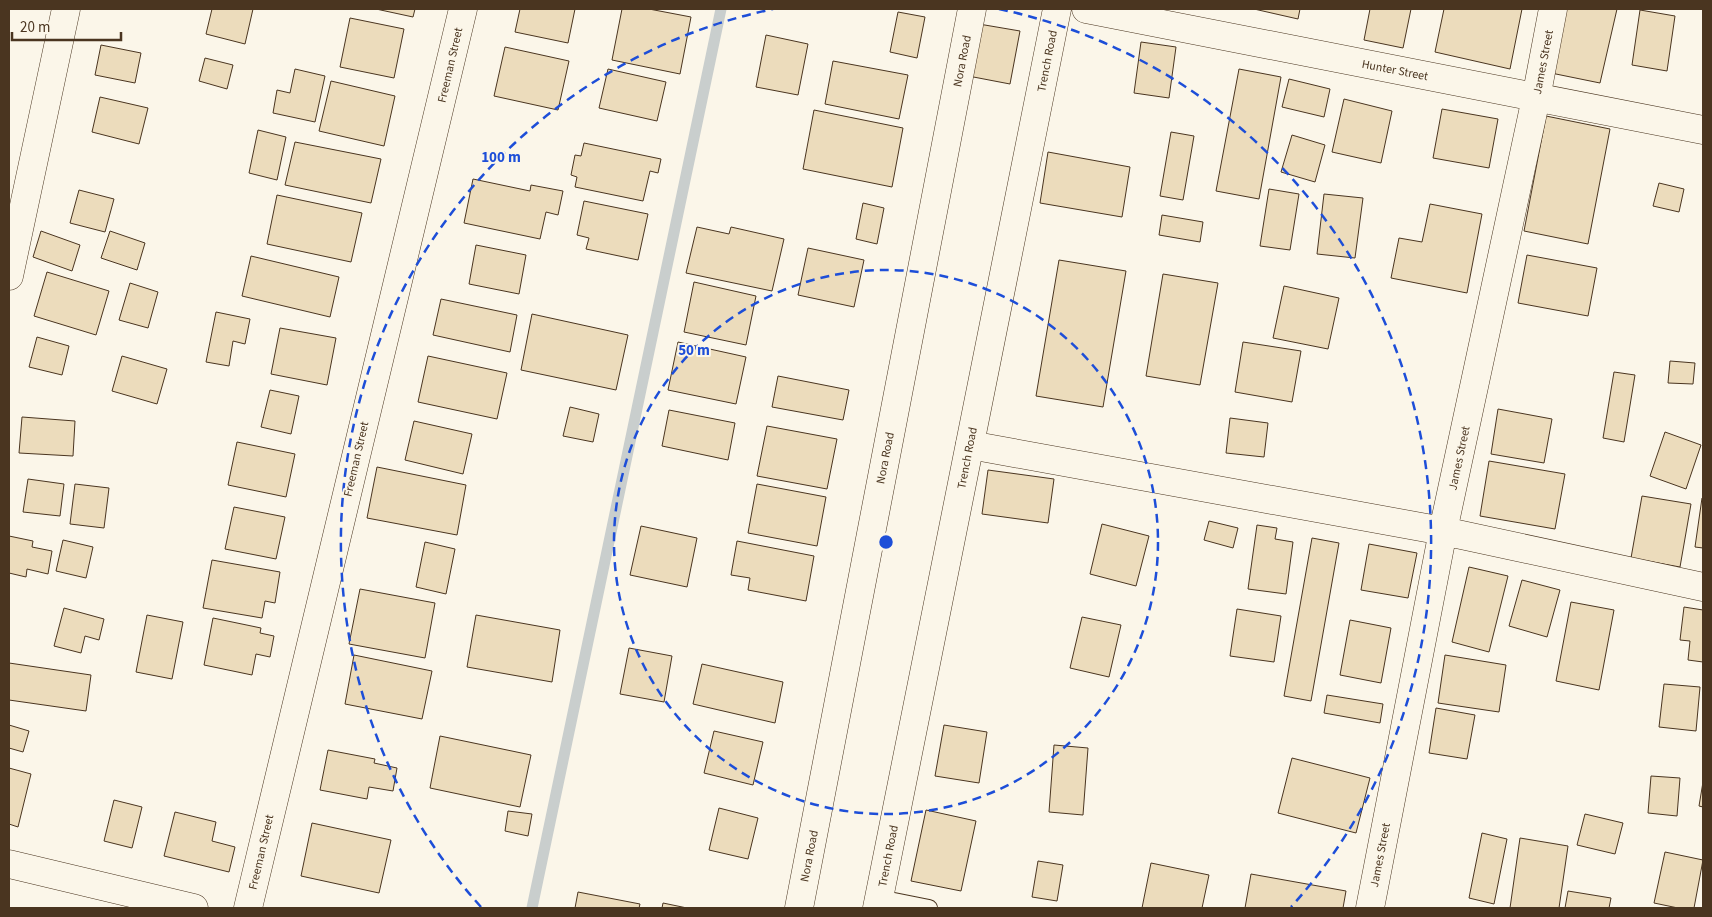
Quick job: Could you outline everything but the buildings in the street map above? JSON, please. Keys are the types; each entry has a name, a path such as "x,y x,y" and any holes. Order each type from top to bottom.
{"street":[{"path":"9,276 66,9"},
{"name":"Freeman Street","path":"248,908 464,9"},
{"name":"Nora Road","path":"799,908 972,9"},
{"name":"Trench Road","path":"878,903 1057,9"},
{"name":"Hunter Street","path":"1086,9 1703,130"},
{"name":"James Street","path":"1370,908 1443,531 1536,98 1553,9"},
{"path":"970,444 1443,531 1703,587"},
{"path":"9,864 194,908"}],"lane":[{"path":"878,903 929,908"}],"waterway":[{"path":"532,908 721,9"}]}
